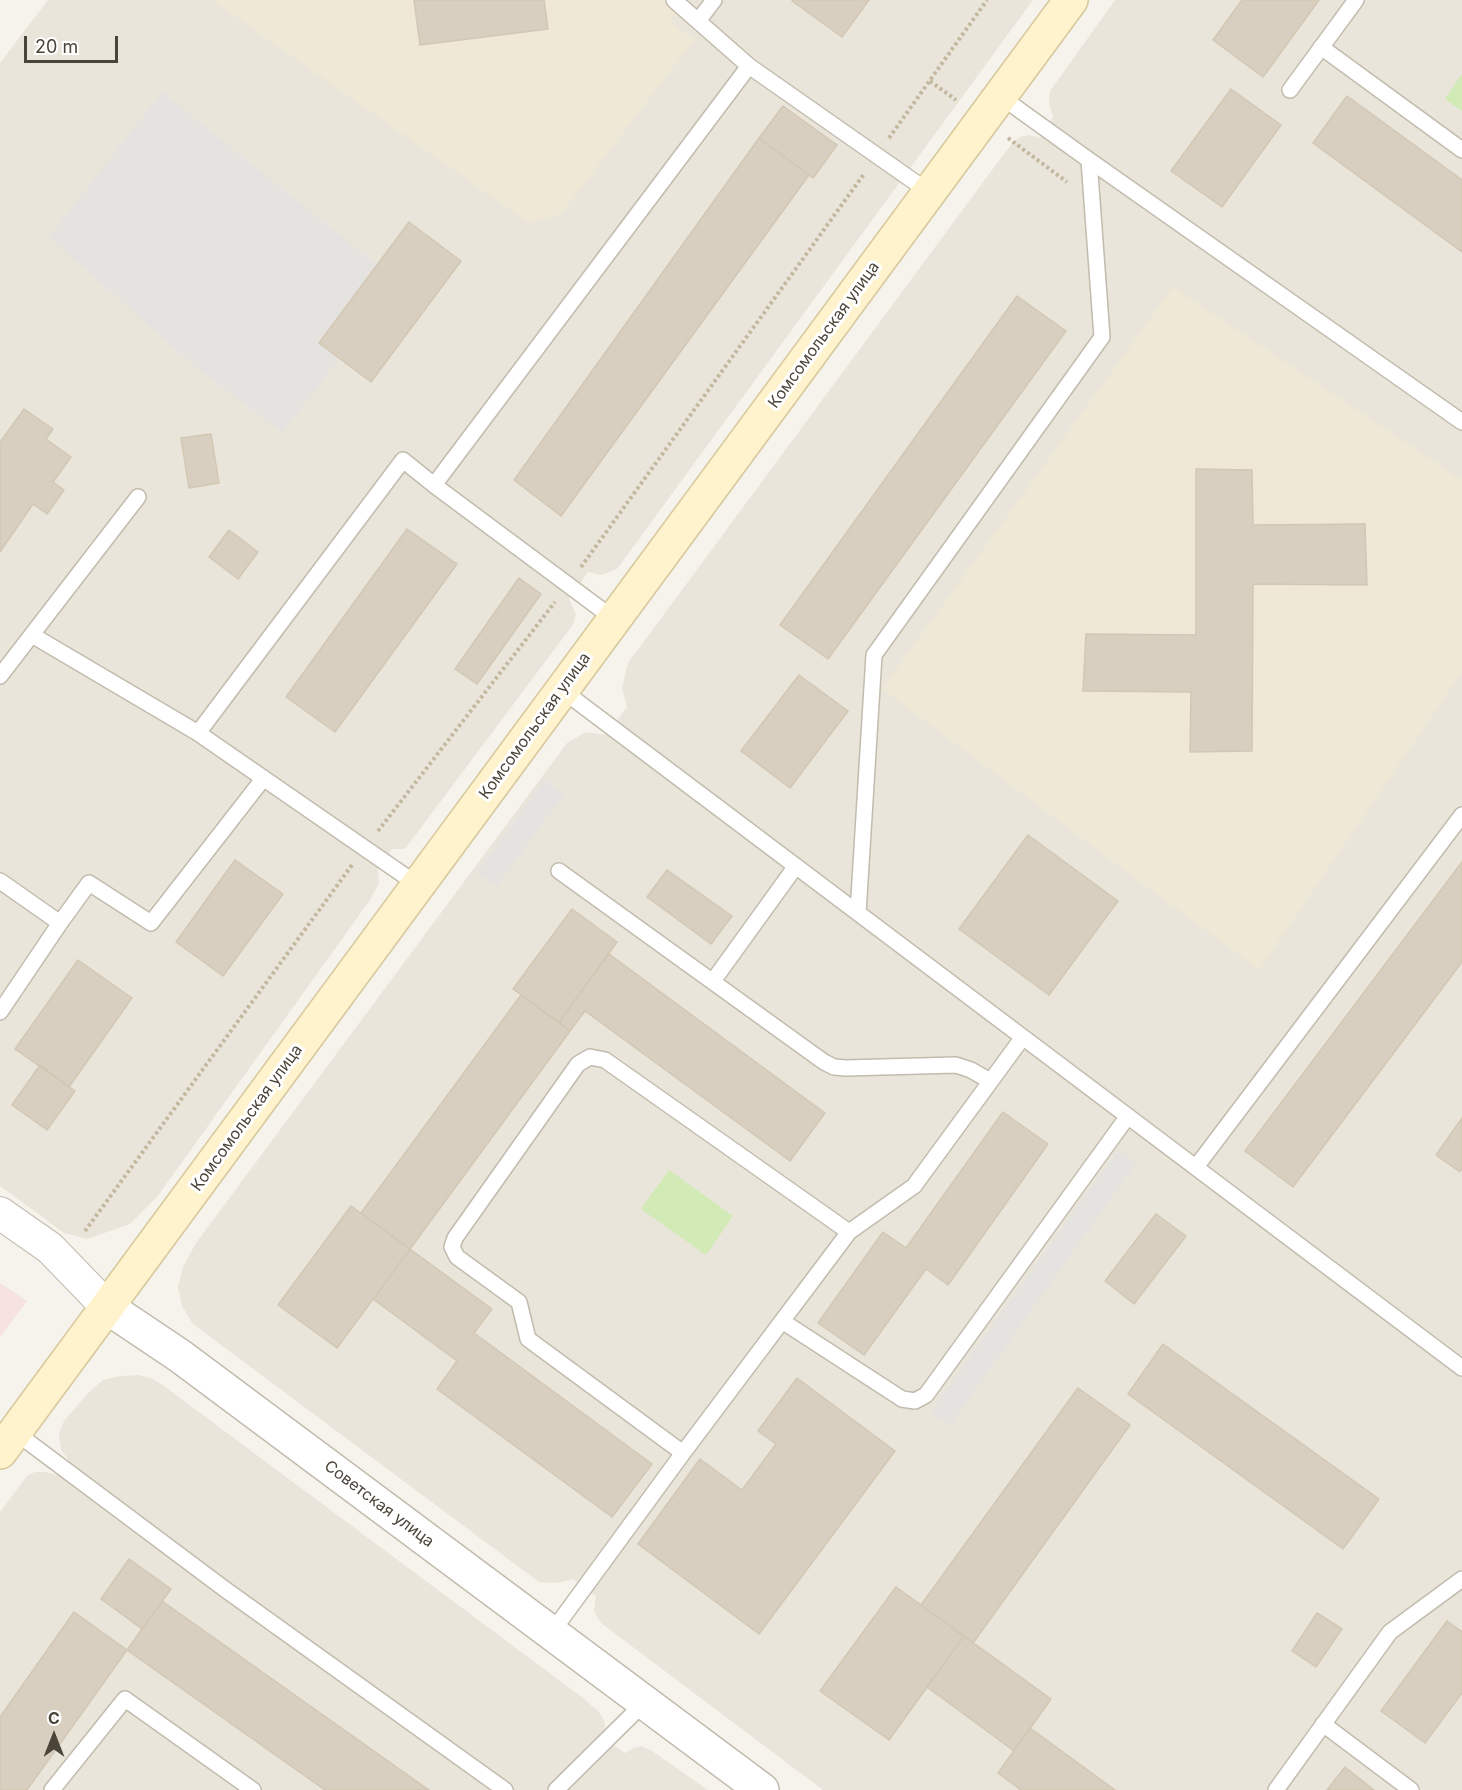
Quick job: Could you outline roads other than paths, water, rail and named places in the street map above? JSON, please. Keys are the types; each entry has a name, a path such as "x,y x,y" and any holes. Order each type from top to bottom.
{"main road":[{"name":"Комсомольская улица","path":"8,1442 1071,0"}],"street":[{"name":"Советская улица","path":"0,1213 50,1248 107,1307 180,1356 762,1790"}],"lane":[{"path":"674,0 749,66 929,192"},
{"path":"698,21 714,0"},
{"path":"1290,90 1356,0"},
{"path":"1321,47 1462,150"},
{"path":"434,485 749,66"},
{"path":"1000,96 1462,422"},
{"path":"858,913 874,655 1102,337 1089,160"},
{"path":"198,733 403,460 614,620"},
{"path":"0,676 138,497"},
{"path":"32,635 198,733 418,885"},
{"path":"562,690 1462,1368"},
{"path":"0,1012 89,883 151,923 263,779"},
{"path":"1196,1167 1462,815"},
{"path":"713,981 796,866"},
{"path":"559,871 824,1062 846,1068 956,1065 971,1070 990,1081"},
{"path":"0,881 60,923"},
{"path":"552,1632 849,1232 914,1186 1023,1037"},
{"path":"683,1453 528,1339 519,1302 457,1257 452,1247 455,1238 578,1064 590,1057 604,1060 849,1232"},
{"path":"782,1321 902,1399 915,1401 926,1395 1128,1116"},
{"path":"8,1442 226,1590 505,1790"},
{"path":"1276,1790 1390,1632 1462,1578"},
{"path":"52,1790 125,1699 253,1790"},
{"path":"556,1790 644,1703"},
{"path":"1323,1724 1411,1790"}]}
